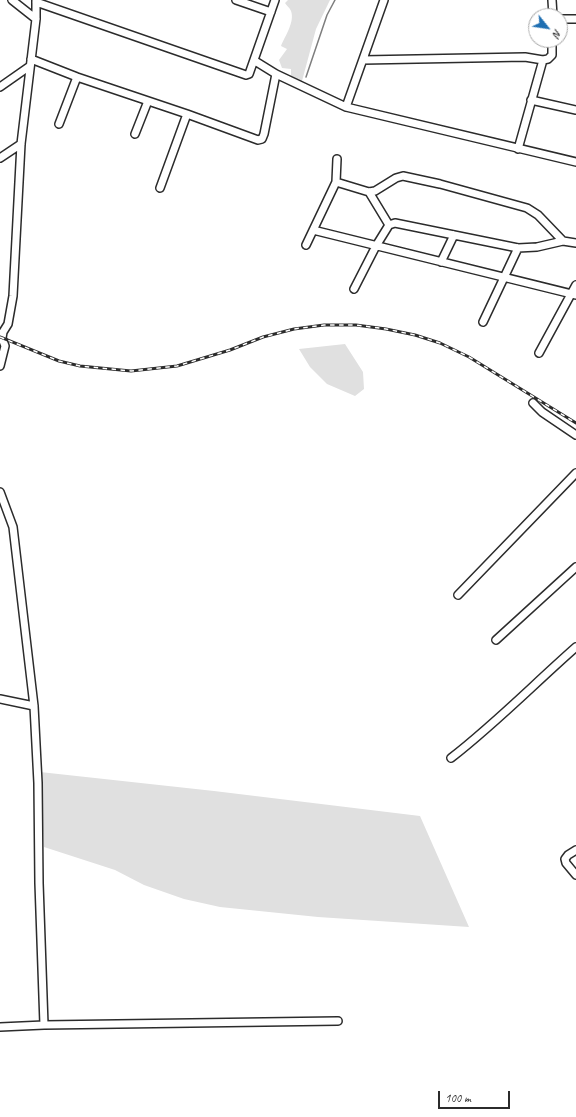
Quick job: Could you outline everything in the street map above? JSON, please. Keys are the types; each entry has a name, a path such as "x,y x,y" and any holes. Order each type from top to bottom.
{"street":[{"path":"12,0 36,19"},
{"path":"236,0 271,12"},
{"path":"0,366 5,346 2,338 2,331 8,324 13,296 21,144 36,19 36,1 244,75 250,74 275,0"},
{"path":"346,107 384,0"},
{"path":"363,60 525,57 543,60 548,59 552,55 552,48"},
{"path":"518,149 543,60"},
{"path":"255,61 276,74 346,107 576,162"},
{"path":"31,62 187,114 255,140 262,139 264,134 276,74"},
{"path":"0,87 31,62"},
{"path":"59,124 77,77"},
{"path":"531,100 576,110"},
{"path":"135,134 148,101"},
{"path":"160,188 187,114"},
{"path":"0,158 21,144"},
{"path":"306,245 336,182 337,159"},
{"path":"336,182 369,192 375,191 396,178 403,176 440,184 527,208 538,215 563,241"},
{"path":"369,192 389,225"},
{"path":"354,289 376,246 389,225 398,223 518,248 537,247 563,241 576,243"},
{"path":"313,230 574,294"},
{"path":"441,262 454,235"},
{"path":"483,322 518,248"},
{"path":"539,353 574,294 576,285"},
{"path":"534,403 542,412 576,434"},
{"path":"458,595 576,473"},
{"path":"0,492 13,527 34,706 38,783 39,883 44,1025"},
{"path":"496,640 576,567"},
{"path":"451,758 475,739 576,647"},
{"path":"0,699 34,706"},
{"path":"576,850 565,859 566,863 576,875"},
{"path":"0,1028 44,1025 338,1021"}],"shaded area":[{"path":"288,0 330,0 316,29 302,81 299,82 291,79 291,69 282,68 279,60 287,49 281,46 292,20 291,11 285,3"},
{"path":"345,344 363,372 364,389 355,396 327,384 310,367 299,349"},
{"path":"40,772 420,816 469,927 318,917 220,907 184,899 144,885 115,870 44,847"}],"waterway":[{"path":"306,77 327,15 335,0"}],"railway":[{"path":"0,337 59,361 80,366 131,371 177,366 230,350 263,337 294,329 324,325 356,325 386,329 415,335 440,343 469,357 576,423"}]}
